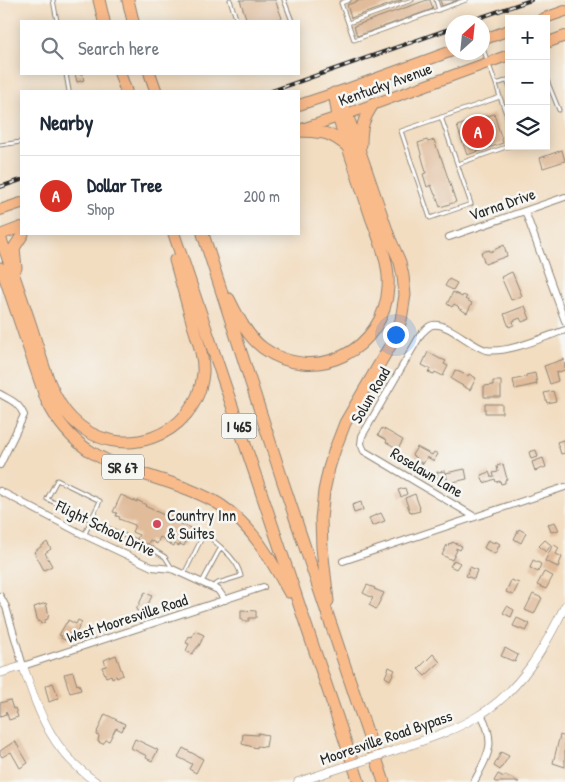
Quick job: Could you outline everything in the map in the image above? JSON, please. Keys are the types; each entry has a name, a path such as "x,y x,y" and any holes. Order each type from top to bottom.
{"highway":[{"path":"99,0 104,20"},
{"path":"128,0 133,20"},
{"path":"120,75 126,90"},
{"path":"150,75 156,90"},
{"path":"332,627 321,533 325,482 334,449 345,423 397,333 405,295 402,269 361,152 342,115 334,93"},
{"path":"361,152 363,122 374,103"},
{"path":"215,273 249,334 262,347 284,359 309,364 335,360 352,351 367,339 384,311 388,279 385,261 348,147 342,115"},
{"path":"300,130 328,134 348,147"},
{"path":"18,287 14,251 22,235"},
{"path":"0,236 53,390 62,408 82,428 94,435 106,440 134,443 147,440 170,429 181,420 197,396 203,372 203,362 168,235"},
{"name":"I 465","path":"174,235 359,782"},
{"name":"I 465","path":"203,235 384,782"},
{"name":"SR 67","path":"1,268 46,399 62,426 85,448 102,459 202,495 233,514 265,550 303,618"}],"main road":[{"path":"550,16 565,11"},
{"path":"490,37 505,31"},
{"path":"550,41 565,36"},
{"name":"Kentucky Avenue","path":"300,105 445,53"},
{"name":"Kentucky Avenue","path":"300,130 505,56"},
{"path":"0,210 20,203"},
{"path":"0,236 20,228"}],"street":[{"name":"Varna Drive","path":"449,237 565,197"},
{"path":"526,211 565,321"},
{"name":"Solun Road","path":"364,451 361,444 362,436 421,334 429,326 441,325 486,350 499,351 565,330"},
{"path":"0,394 16,403 24,415 0,465"},
{"name":"Roselawn Lane","path":"364,451 475,517"},
{"path":"343,561 565,488"},
{"name":"Flight School Drive","path":"0,491 84,535 152,567 172,569 218,590 225,600"},
{"name":"West Mooresville Road","path":"0,673 262,587"},
{"path":"0,596 6,608 23,666 44,723 70,760 96,782"},
{"name":"Mooresville Road Bypass","path":"298,782 448,731 481,714 499,701 523,676 546,642 565,606"},
{"path":"474,782 490,746 489,732 481,714"}],"lane":[{"path":"53,0 57,20"},
{"path":"230,0 237,20"},
{"path":"284,0 292,20"},
{"path":"349,0 341,3 354,40 466,0"},
{"path":"348,23 412,0"},
{"path":"436,0 439,10"},
{"path":"488,62 504,108"},
{"path":"66,75 69,90"},
{"path":"496,84 505,81"},
{"path":"551,90 559,110"},
{"path":"441,117 471,204 430,218 401,132 441,117 500,97"},
{"path":"0,144 20,142"},
{"path":"458,164 505,147"},
{"path":"84,535 91,520 100,501 57,480 47,499 91,520 136,541"},
{"path":"184,574 202,536 207,535 230,556 241,576 211,587"},
{"path":"147,546 166,557 172,569"},
{"path":"202,583 221,548"}],"building":[{"path":"240,0 275,0 282,18 277,20 247,20"},
{"path":"361,0 402,0 351,18 347,5"},
{"path":"430,0 433,9 357,36 354,26"},
{"path":"440,0 458,0 442,6"},
{"path":"75,75 82,75 84,80 77,82"},
{"path":"494,114 503,143 467,155 457,126"},
{"path":"427,140 428,142 434,140 456,202 440,207 431,185 427,187 423,174 426,172 418,143"},
{"path":"562,150 565,161 543,168 540,158"},
{"path":"504,245 507,256 485,264 481,252 490,250 490,252"},
{"path":"512,272 522,296 511,300 501,277"},
{"path":"449,279 457,283 453,290 445,286"},
{"path":"453,292 462,297 463,295 467,297 465,299 472,303 467,313 454,304 452,307 447,304"},
{"path":"525,306 530,319 522,322 520,318 513,321 514,325 509,327 504,314"},
{"path":"428,352 446,361 444,364 448,366 443,376 435,372 434,374 428,372 430,369 422,365"},
{"path":"564,359 565,370 556,373 558,381 550,384 544,366"},
{"path":"455,370 476,378 470,390 451,379"},
{"path":"535,373 537,384 515,389 513,380"},
{"path":"493,381 501,381 501,397 484,397 484,386 493,385"},
{"path":"553,391 556,401 547,403 544,393"},
{"path":"485,404 502,404 502,413 485,413"},
{"path":"382,428 403,440 398,449 378,435"},
{"path":"563,440 565,442 565,453 561,454 557,442"},
{"path":"417,447 432,455 434,452 438,454 434,461 427,457 423,464 412,455"},
{"path":"536,450 538,457 531,459 529,452"},
{"path":"543,458 546,467 535,471 532,462"},
{"path":"503,464 507,479 505,483 496,482 495,479 484,483 481,475 489,472 491,477 494,476 493,473 498,472 497,466"},
{"path":"465,469 467,479 448,483 446,473"},
{"path":"445,471 446,482 438,483 437,472"},
{"path":"405,488 407,494 401,497 398,490"},
{"path":"415,494 420,511 412,513 405,498"},
{"name":"Country Inn & Suites","path":"121,495 137,502 137,500 168,517 169,515 192,529 184,546 175,544 174,546 160,537 157,544 150,540 144,552 133,546 139,535 132,532 135,525 119,519 120,517 116,516 117,513 113,512"},
{"path":"361,502 363,510 354,513 352,505"},
{"path":"381,513 385,521 372,526 369,518"},
{"path":"555,522 559,530 551,532 548,524"},
{"path":"519,529 526,533 521,543 514,539"},
{"path":"488,540 500,544 495,554 484,548"},
{"path":"545,540 551,545 546,552 539,546"},
{"path":"47,542 51,549 45,553 52,566 44,570 34,552"},
{"path":"452,542 462,546 460,550 456,548 457,550 452,560 442,555 447,545"},
{"path":"553,544 559,548 556,554 562,557 558,567 545,561"},
{"path":"454,560 460,563 456,569 450,566"},
{"path":"533,560 541,564 538,572 530,568"},
{"path":"470,567 477,570 474,579 466,576"},
{"path":"544,572 553,576 546,589 537,585"},
{"path":"511,580 519,583 513,595 506,592"},
{"path":"367,585 384,593 376,609 369,605 373,598 363,593"},
{"path":"145,592 152,596 143,614 136,610"},
{"path":"533,594 542,598 534,614 525,610"},
{"path":"46,603 49,616 41,624 40,621 38,622 34,607"},
{"path":"507,606 514,610 511,617 503,613"},
{"path":"241,610 256,611 256,618 249,618 249,621 243,621 241,619"},
{"path":"517,618 530,624 526,631 513,626"},
{"path":"68,620 76,624 78,620 82,622 75,635 70,632 69,635 71,636 65,640 59,635"},
{"path":"195,631 204,635 199,646 192,654 186,651 189,644 186,643 189,636 192,637"},
{"path":"505,648 518,655 515,662 501,656"},
{"path":"433,654 440,662 425,676 418,669"},
{"path":"116,655 123,675 117,678 116,676 112,678 111,675 106,677 102,667 106,666 104,660"},
{"path":"389,667 395,670 390,680 385,677"},
{"path":"73,672 77,685 79,684 81,690 70,693 64,674"},
{"path":"53,683 59,698 49,702 45,686"},
{"path":"10,700 18,717 9,720 6,711 6,714 0,716 0,703"},
{"path":"105,714 125,724 122,731 116,728 109,741 106,740 103,744 98,742 99,736 96,735"},
{"path":"258,733 268,735 266,747 257,746 257,748 242,744 243,734 258,735"},
{"path":"560,735 565,737 565,767 553,763"},
{"path":"135,739 158,750 152,761 146,758 147,756 131,748"},
{"path":"15,741 28,763 20,768 11,752 2,757 0,754 0,751"},
{"path":"183,748 203,759 196,773 189,769 192,764 178,757"},
{"path":"501,752 509,756 500,770 494,766"},
{"path":"498,774 504,777 505,775 519,782 495,782"}],"railway":[{"path":"487,15 531,0"},
{"path":"275,90 445,30"},
{"path":"0,187 20,180"}],"place":[{"name":"Dollar Tree","path":"478,132"},
{"name":"Country Inn & Suites","path":"157,524"}]}
